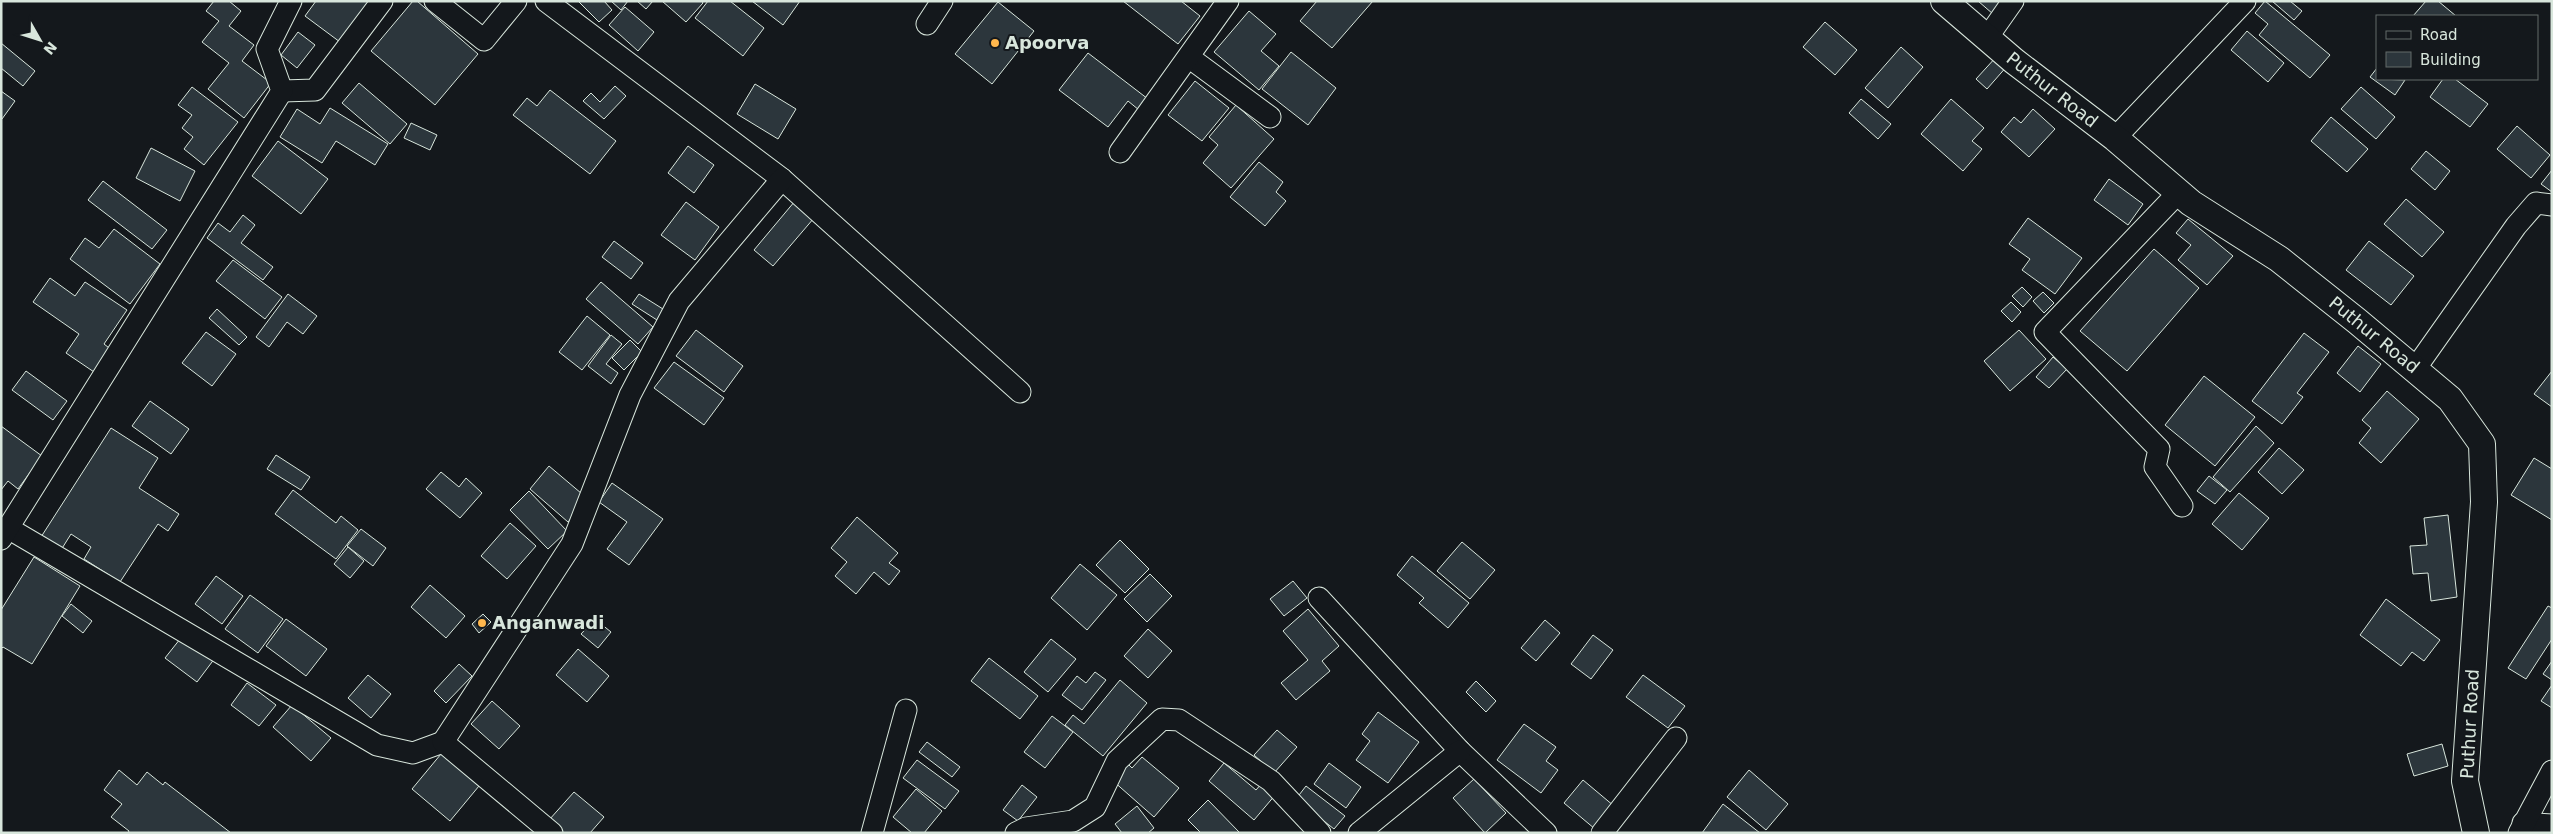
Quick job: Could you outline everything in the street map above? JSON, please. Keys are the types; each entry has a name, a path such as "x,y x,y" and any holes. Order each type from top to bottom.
{"street":[{"path":"282,92 267,49 291,1"},
{"path":"282,92 315,90 382,1"},
{"path":"435,1 484,40 516,1"},
{"path":"546,1 782,179 1020,392"},
{"path":"927,24 942,1"},
{"path":"1120,152 1190,58 1228,1"},
{"name":"Puthur Road","path":"1944,1 2115,138 2178,193 2278,259 2415,369 2450,400 2482,444 2484,502 2465,781 2476,833"},
{"path":"1988,38 2013,1"},
{"path":"2115,138 2245,1"},
{"path":"1190,58 1270,117"},
{"path":"282,92 4,534 377,745 413,753 443,742 572,544 630,396 679,301 782,179"},
{"path":"2178,193 2045,332 2159,449 2155,467 2182,506"},
{"path":"2415,369 2516,226 2536,203 2552,205"},
{"path":"1318,598 1460,751 1546,833"},
{"path":"872,833 906,710"},
{"path":"1016,833 1026,828 1073,821 1095,807 1117,761 1162,719 1179,720 1271,781 1320,833"},
{"path":"1602,833 1676,738"},
{"path":"443,742 552,833"},
{"path":"1358,833 1460,751"},
{"path":"2521,828 2552,771"},
{"path":"2521,828 2552,825"}],"building":[{"path":"214,1 229,1 241,11 229,26 254,45 242,61 271,83 244,118 208,89 229,63 202,42 219,21 206,11"},
{"path":"316,1 370,1 340,42 305,16"},
{"path":"413,1 417,1 478,54 435,105 371,51"},
{"path":"578,1 604,1 612,10 599,22"},
{"path":"611,1 628,1 621,10"},
{"path":"637,1 653,1 646,9"},
{"path":"662,1 702,1 703,3 686,22"},
{"path":"708,1 730,1 764,28 743,56 695,18"},
{"path":"752,1 800,1 783,25"},
{"path":"1123,1 1181,1 1200,16 1178,44"},
{"path":"1317,1 1373,1 1332,48 1300,21"},
{"path":"1978,1 2000,1 1993,14"},
{"path":"2265,1 2330,55 2310,78 2259,35 2268,24 2255,13"},
{"path":"2272,1 2290,1 2302,11 2294,20"},
{"path":"2426,1 2438,1 2455,15 2414,15"},
{"name":"Apoorva","path":"998,2 1034,31 992,84 955,54"},
{"path":"625,7 654,32 638,51 609,25"},
{"path":"1249,11 1276,34 1261,51 1279,66 1259,90 1214,52"},
{"path":"1825,22 1857,50 1835,75 1803,47"},
{"path":"2247,31 2284,63 2268,82 2231,50"},
{"path":"298,32 315,45 297,68 281,55"},
{"path":"1,43 35,71 23,86 1,68"},
{"path":"1901,47 1923,67 1888,108 1865,88"},
{"path":"1291,52 1336,88 1308,125 1262,89"},
{"path":"1088,53 1148,99 1139,110 1128,101 1108,127 1059,90"},
{"path":"1997,56 2008,65 1987,89 1976,79"},
{"path":"2376,69 2376,80 2405,80 2395,95 2370,77"},
{"path":"2442,80 2456,80 2488,104 2470,127 2430,97"},
{"path":"1195,81 1229,108 1202,141 1168,115"},
{"path":"359,83 407,124 390,144 342,103"},
{"path":"755,84 796,109 778,139 737,114"},
{"path":"615,86 626,96 604,119 583,101 591,93 600,102"},
{"path":"192,87 238,122 204,165 184,149 193,137 182,128 192,115 178,105"},
{"path":"2361,87 2395,117 2376,139 2341,109"},
{"path":"550,90 616,141 590,174 513,115 527,98 537,106"},
{"path":"1,91 15,101 2,119 1,118"},
{"path":"1861,99 1891,124 1878,139 1849,113"},
{"path":"1951,99 1984,128 1972,141 1982,149 1963,171 1921,134"},
{"path":"1236,105 1274,139 1231,188 1203,163 1218,145 1209,137"},
{"path":"330,108 388,144 375,165 336,141 322,163 280,137 297,109 320,124"},
{"path":"2033,109 2055,129 2029,157 2001,132 2014,117 2021,123"},
{"path":"2331,117 2368,149 2347,172 2311,141"},
{"path":"411,123 437,135 430,150 404,138"},
{"path":"2517,126 2550,155 2531,178 2497,149"},
{"path":"278,141 328,179 301,214 252,176"},
{"path":"688,146 714,165 694,193 668,173"},
{"path":"151,148 195,171 180,201 136,178"},
{"path":"2426,151 2450,171 2435,190 2411,169"},
{"path":"1259,162 1283,182 1276,192 1286,201 1265,226 1230,197"},
{"path":"2552,170 2552,192 2541,184"},
{"path":"2109,179 2143,204 2128,225 2094,200"},
{"path":"103,181 167,230 152,249 88,200"},
{"path":"2406,199 2444,232 2422,257 2384,224"},
{"path":"795,201 814,218 773,266 754,250"},
{"path":"686,202 719,227 695,260 661,235"},
{"path":"243,215 255,225 241,243 273,267 263,280 207,238 218,223 230,232"},
{"path":"2028,218 2082,258 2055,294 2022,270 2030,259 2009,244"},
{"path":"2188,219 2233,256 2207,285 2178,260 2191,245 2176,233"},
{"path":"114,229 160,264 130,304 70,259 85,238 99,248"},
{"path":"614,241 643,263 631,279 602,257"},
{"path":"2369,241 2414,276 2391,305 2346,270"},
{"path":"2154,249 2199,288 2127,371 2080,331"},
{"path":"233,260 282,297 265,319 216,281"},
{"path":"50,278 75,296 85,282 127,310 104,344 113,351 97,374 66,353 79,334 33,302"},
{"path":"601,282 653,327 638,344 586,299"},
{"path":"2022,287 2032,297 2023,307 2012,296"},
{"path":"2043,292 2054,303 2044,313 2033,301"},
{"path":"288,294 317,316 303,334 287,322 269,347 256,337"},
{"path":"639,294 663,309 657,320 632,304"},
{"path":"2011,302 2021,312 2012,322 2001,311"},
{"path":"217,309 247,337 239,345 209,318"},
{"path":"587,316 610,335 582,370 559,352"},
{"path":"696,330 743,366 724,392 676,356"},
{"path":"2019,330 2046,359 2010,391 1984,361"},
{"path":"206,332 236,354 212,386 182,363"},
{"path":"2304,333 2329,352 2297,393 2303,397 2282,424 2252,401"},
{"path":"611,335 622,344 606,364 618,373 611,384 588,366"},
{"path":"630,340 642,352 624,370 612,358"},
{"path":"2358,346 2381,364 2360,392 2337,373"},
{"path":"2053,357 2067,369 2049,388 2036,377"},
{"path":"674,362 724,398 704,425 654,388"},
{"path":"26,371 67,401 53,420 12,390"},
{"path":"2552,371 2552,407 2534,394"},
{"path":"2204,376 2255,417 2215,466 2165,425"},
{"path":"2387,391 2419,419 2381,463 2359,443 2371,428 2362,420"},
{"path":"150,401 189,429 171,454 132,426"},
{"path":"1,426 42,456 18,489 8,481 1,490"},
{"path":"2256,426 2274,443 2230,492 2213,477"},
{"path":"111,428 158,458 139,488 179,514 168,531 158,524 120,582 84,559 91,547 71,534 61,550 41,537"},
{"path":"2279,448 2304,470 2282,494 2258,472"},
{"path":"276,455 310,477 301,490 267,469"},
{"path":"2534,458 2552,469 2552,520 2511,495"},
{"path":"549,466 588,499 568,522 530,489"},
{"path":"441,472 459,487 466,478 482,493 460,518 426,489"},
{"path":"2209,476 2227,490 2215,504 2197,491"},
{"path":"612,483 663,519 629,565 607,549 627,522 599,502"},
{"path":"293,490 336,523 341,516 358,530 336,559 275,514"},
{"path":"529,491 567,531 548,549 510,510"},
{"path":"2239,493 2269,518 2242,550 2212,524"},
{"path":"2448,515 2457,597 2431,601 2428,573 2413,574 2410,546 2427,545 2424,518"},
{"path":"857,517 898,553 889,563 900,571 889,585 874,572 856,594 835,576 847,562 831,548"},
{"path":"510,523 536,546 507,579 481,556"},
{"path":"361,529 386,548 373,566 347,546"},
{"path":"1120,540 1149,569 1125,593 1096,565"},
{"path":"1462,542 1495,570 1470,599 1437,571"},
{"path":"348,547 364,561 350,578 334,564"},
{"path":"1412,556 1469,603 1448,628 1419,603 1424,598 1397,575"},
{"path":"34,557 80,586 32,664 3,647 1,649 1,610"},
{"path":"1080,564 1117,595 1087,630 1051,598"},
{"path":"1150,574 1172,596 1147,622 1124,599"},
{"path":"216,576 243,596 222,624 195,604"},
{"path":"1293,581 1307,598 1284,616 1270,599"},
{"path":"430,585 465,616 446,638 411,607"},
{"path":"250,595 283,619 258,653 225,629"},
{"path":"2386,599 2440,640 2424,661 2412,652 2401,666 2360,635"},
{"path":"71,604 92,621 83,633 62,616"},
{"path":"2548,606 2552,608 2552,639 2526,679 2508,668"},
{"path":"1308,609 1339,646 1322,661 1330,671 1296,700 1281,683 1308,660 1283,631"},
{"name":"Anganwadi","path":"483,614 491,622 479,633 472,624"},
{"path":"286,619 327,649 306,676 266,646"},
{"path":"595,619 611,632 598,648 581,634"},
{"path":"1545,620 1560,633 1536,661 1521,648"},
{"path":"1148,629 1172,651 1148,678 1124,656"},
{"path":"184,634 215,658 197,682 165,658"},
{"path":"1593,635 1613,650 1591,679 1571,664"},
{"path":"1051,639 1076,659 1048,692 1024,672"},
{"path":"578,649 609,676 587,702 556,675"},
{"path":"989,658 1038,696 1020,719 971,681"},
{"path":"2552,661 2552,680 2543,674"},
{"path":"459,664 472,676 446,703 434,691"},
{"path":"1095,672 1106,680 1082,710 1062,695 1077,676 1086,683"},
{"path":"368,675 391,694 371,718 348,698"},
{"path":"1643,675 1685,706 1668,728 1626,697"},
{"path":"1120,680 1147,703 1103,756 1065,725 1073,715 1084,724"},
{"path":"1476,681 1496,701 1486,712 1466,692"},
{"path":"247,683 276,705 259,726 231,705"},
{"path":"2552,685 2552,708 2541,701"},
{"path":"492,701 520,726 499,749 471,724"},
{"path":"292,705 331,738 311,761 273,727"},
{"path":"1378,712 1419,742 1388,783 1356,760 1370,741 1362,734"},
{"path":"1052,716 1073,732 1045,768 1024,752"},
{"path":"1524,724 1556,747 1546,761 1558,770 1541,793 1497,760"},
{"path":"1277,730 1297,747 1274,773 1254,755"},
{"path":"927,742 960,767 952,777 919,752"},
{"path":"2442,744 2448,766 2414,776 2407,754"},
{"path":"441,754 479,786 450,821 412,789"},
{"path":"1142,757 1179,788 1154,817 1112,780 1127,763 1132,768"},
{"path":"917,760 959,791 945,809 903,778"},
{"path":"1224,763 1256,790 1262,783 1276,794 1254,820 1209,781"},
{"path":"1329,763 1361,787 1346,808 1314,784"},
{"path":"119,770 137,785 147,772 163,785 165,782 231,833 128,833 129,831 111,817 122,804 104,790"},
{"path":"1749,770 1788,804 1766,830 1727,797"},
{"path":"1474,779 1506,813 1485,833 1453,798"},
{"path":"1583,780 1614,806 1595,829 1564,803"},
{"path":"1022,785 1037,797 1018,821 1003,810"},
{"path":"1306,786 1345,816 1334,829 1296,799"},
{"path":"916,789 942,811 924,833 912,833 893,817"},
{"path":"574,792 604,817 590,833 564,833 549,820"},
{"path":"1208,800 1239,833 1201,833 1188,820"},
{"path":"1723,804 1760,833 1702,833"},
{"path":"1137,806 1154,828 1148,833 1122,833 1115,824"}],"place":[{"name":"Apoorva","path":"995,43"},
{"name":"Anganwadi","path":"482,623"}]}
